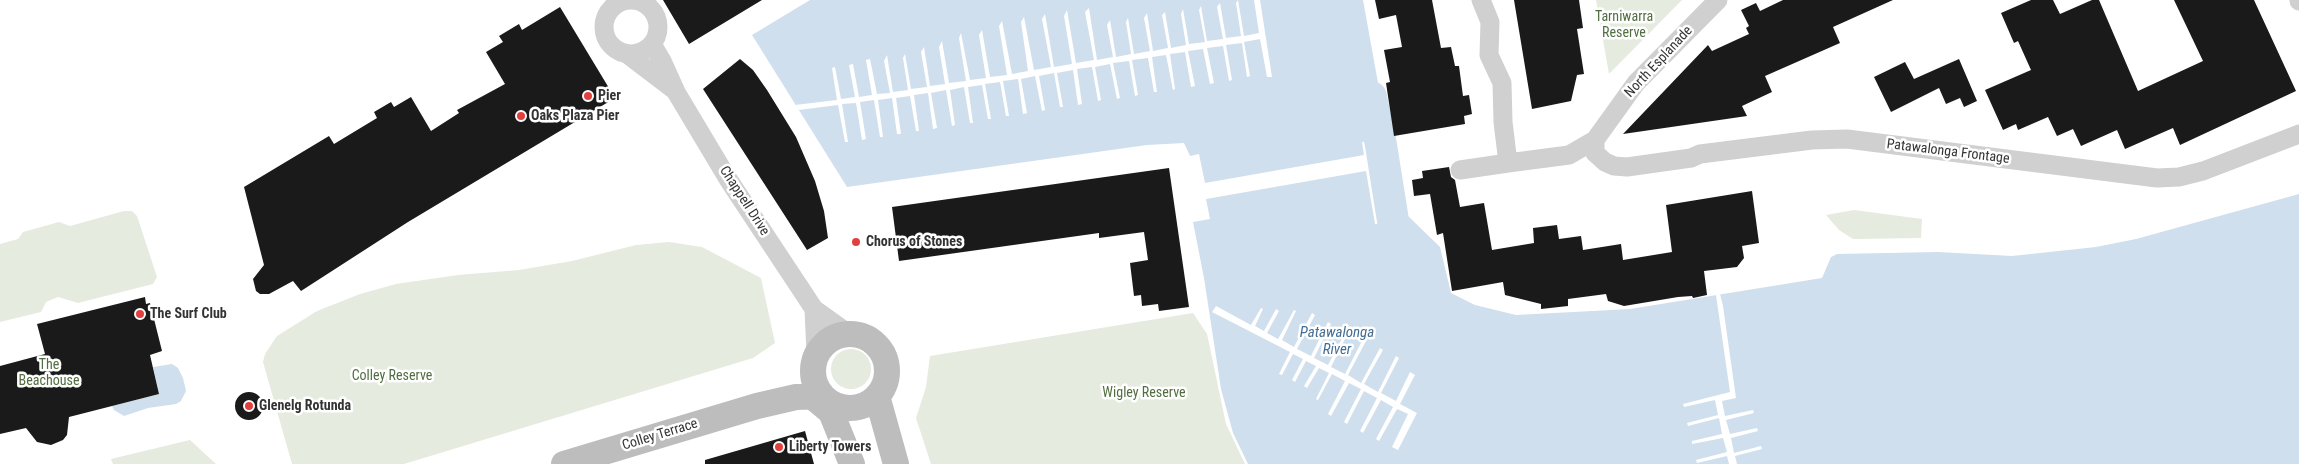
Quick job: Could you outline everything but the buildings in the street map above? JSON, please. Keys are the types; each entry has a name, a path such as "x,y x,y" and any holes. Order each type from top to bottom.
{"street":[{"path":"1460,170 1508,163 1503,122 1502,83 1489,55 1490,22 1481,0"},
{"name":"North Esplanade","path":"1598,152 1636,83 1718,0"},
{"path":"622,2 640,2 654,15 657,33 652,44 640,52 627,54 614,48 606,37 604,30 607,16 611,10 622,2"},
{"name":"Chappell Drive","path":"652,44 676,92 728,179 814,310 849,334"},
{"name":"Chappell Drive","path":"627,54 676,92"},
{"name":"Patawalonga Frontage","path":"1508,163 1569,155 1587,164 1598,152 1614,166 1627,167 1690,158 1710,152 1812,140 1847,139 2157,178 2179,177 2204,171 2299,134"},
{"path":"814,310 814,380 859,464"},
{"path":"815,358 830,340 849,334 868,338 882,352 886,364 883,386 877,396 867,404 856,407 826,400"},
{"name":"Colley Terrace","path":"756,406 815,358"},
{"path":"877,396 896,464"},
{"path":"826,400 852,464"},
{"name":"Colley Terrace","path":"564,464 756,406 826,400"}],"green space":[{"name":"Tarniwarra Reserve","path":"1596,0 1682,0 1609,74"},
{"path":"1854,210 1922,219 1921,238 1853,239 1839,230 1826,215"},
{"path":"124,211 132,211 137,216 157,277 153,284 78,303 58,297 46,302 41,312 0,322 0,244 18,239 23,232 59,222 70,226"},
{"name":"Colley Reserve","path":"669,242 702,247 761,278 775,343 753,358 404,464 292,464 263,362 265,354 277,336 317,311 360,294 396,284 458,275 519,270 572,261 636,245"},
{"name":"Wigley Reserve","path":"1193,313 1207,334 1226,424 1245,464 931,464 916,418 926,387 930,356"},
{"path":"855,349 862,352 868,358 871,369 870,377 862,386 855,389 847,389 840,386 832,377 831,365 834,358 843,350"},
{"path":"190,440 216,464 113,464 111,459"}],"water":[{"path":"810,0 1363,0 1388,138 1362,142 1364,155 1205,183 1199,154 1190,156 1184,143 1147,145 847,187 752,35"},
{"path":"1388,144 1399,210 1385,213 1373,146"},
{"name":"Patawalonga River","path":"1366,171 1375,224 1386,223 1386,218 1406,214 1440,247 1451,293 1475,305 1516,315 1630,309 1822,278 1831,257 1837,254 1938,252 2012,256 2096,247 2136,239 2299,194 2299,464 1248,464 1233,433 1221,389 1204,278 1193,222 1210,219 1206,199"},
{"path":"172,364 178,368 183,378 186,391 181,401 176,404 148,408 124,416 114,410 112,406 159,394 153,367"}],"pier":[{"path":"1238,0 1244,36 1259,33 1254,0 1260,0 1272,77 1267,77 1260,39 1244,42 1250,76 1247,77 1242,43 1226,45 1232,80 1229,81 1223,46 1207,48 1214,83 1210,84 1203,49 1188,51 1195,86 1191,87 1185,52 1170,54 1175,89 1173,90 1166,55 1152,57 1157,92 1154,92 1148,58 1132,60 1138,95 1135,96 1129,61 1113,63 1120,98 1117,99 1110,64 1095,67 1101,100 1098,101 1092,67 1077,69 1082,104 1078,105 1073,70 1057,73 1063,107 1060,107 1054,73 1039,76 1045,110 1042,111 1035,76 1021,79 1027,113 1023,114 1018,79 1003,81 1009,116 1006,116 1000,82 985,84 991,119 988,119 982,85 968,87 973,123 970,123 964,87 950,90 955,125 952,126 946,90 931,93 937,128 933,129 928,93 914,95 919,131 916,131 910,96 896,98 901,134 897,134 892,98 878,100 883,137 880,137 874,100 860,102 866,139 862,140 856,103 842,104 848,142 845,142 838,105 799,110 795,105 837,100 832,68 835,67 841,99 855,97 849,65 853,64 859,97 872,95 866,60 870,59 877,94 890,93 884,61 887,55 893,92 908,90 903,58 905,54 911,89 927,87 921,52 924,47 930,86 945,84 939,47 942,41 949,83 966,81 959,38 961,33 970,80 986,78 979,35 982,30 990,77 1007,75 999,26 1002,21 1012,74 1028,71 1021,22 1024,17 1034,70 1051,67 1042,19 1045,14 1054,67 1072,64 1064,16 1067,10 1076,63 1094,60 1085,12 1089,8 1097,60 1113,57 1107,25 1110,20 1116,57 1131,54 1126,22 1128,18 1134,54 1150,51 1144,18 1147,13 1153,51 1168,48 1162,15 1165,12 1171,48 1186,45 1181,14 1183,9 1189,44 1205,42 1199,10 1201,6 1207,41 1223,39 1217,7 1220,3 1226,38 1241,36 1236,3"},
{"path":"1720,294 1736,398 1722,401 1725,416 1753,410 1754,413 1726,420 1730,434 1757,428 1758,431 1731,438 1734,453 1761,446 1762,449 1735,456 1737,464 1729,464 1727,456 1697,463 1696,460 1727,452 1723,438 1692,444 1692,441 1722,434 1719,418 1688,426 1687,423 1718,415 1715,400 1684,407 1683,404 1730,392 1716,295"},
{"path":"1216,306 1251,325 1261,308 1263,309 1255,326 1264,331 1276,309 1279,311 1267,333 1278,339 1294,310 1296,311 1282,340 1294,347 1312,313 1315,315 1297,349 1311,356 1328,322 1331,324 1314,358 1328,365 1346,331 1348,333 1331,367 1345,374 1363,339 1366,341 1348,375 1361,383 1380,348 1383,350 1364,384 1378,392 1396,356 1399,358 1381,393 1396,401 1410,372 1415,375 1400,404 1417,413 1398,450 1392,447 1408,414 1397,409 1379,441 1376,439 1393,407 1381,400 1363,433 1360,431 1377,398 1364,391 1347,424 1344,422 1361,389 1349,383 1331,416 1328,414 1345,381 1332,374 1318,400 1316,399 1329,373 1319,368 1307,388 1304,386 1316,366 1306,361 1295,382 1292,380 1303,359 1293,354 1282,375 1279,374 1290,352 1212,312"}],"waterway":[{"name":"Patawalonga River","path":"1371,97 1381,145 1397,246 1402,260"}],"place":[{"name":"Pier","path":"588,96"},
{"name":"Oaks Plaza Pier","path":"521,116"},
{"name":"Chorus of Stones","path":"856,242"},
{"name":"The Surf Club","path":"140,314"},
{"name":"Glenelg Rotunda","path":"249,406"},
{"name":"Liberty Towers","path":"779,447"}],"park label":[{"name":"The Beachouse","path":"49,374"}]}
